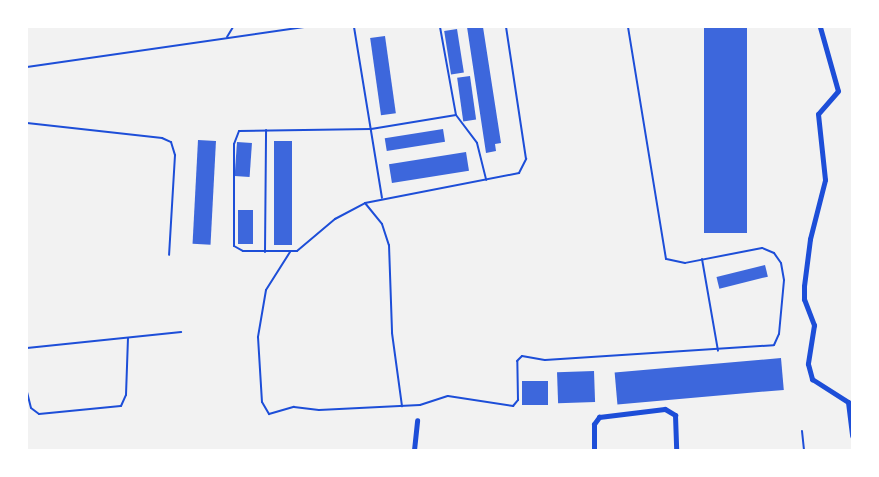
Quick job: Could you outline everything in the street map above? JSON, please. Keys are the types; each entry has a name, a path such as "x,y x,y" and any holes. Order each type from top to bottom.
{"street":[{"path":"820,27 838,91 818,114 825,180 810,239 804,286 804,298 814,325 808,364 812,379 848,402 852,436"},
{"path":"594,450 594,424 599,417 666,409 675,415 676,450"},
{"path":"414,450 417,420"}],"lane":[{"path":"226,38 233,27"},
{"path":"27,67 304,27"},
{"path":"354,27 382,198"},
{"path":"440,27 456,115 477,143 486,180"},
{"path":"506,27 526,159 519,173 365,203 290,252 266,290 258,337 258,368 267,413 294,407 425,404 448,396 515,405 517,361 525,355 544,360 718,351 766,347 776,342 783,271 778,257 770,249 675,263 664,254 628,27"},
{"path":"290,252 239,250 232,236 235,135 242,130 371,129 456,115"},
{"path":"27,123 162,138 171,142 175,155 170,255"},
{"path":"265,252 266,130"},
{"path":"365,203 382,224 389,245 392,333 402,406"},
{"path":"702,259 718,351"},
{"path":"27,348 181,332"},
{"path":"27,392 31,408 39,414 121,406 126,395 128,338"},
{"path":"802,431 804,450"}],"building":[{"path":"467,27 483,27 501,143 495,144 496,151 486,153"},
{"path":"704,27 747,27 747,233 704,233"},
{"path":"457,29 464,72 451,74 444,31"},
{"path":"385,36 396,113 381,115 370,38"},
{"path":"470,76 476,120 463,121 457,78"},
{"path":"443,129 445,142 387,151 385,138"},
{"path":"198,140 216,141 211,245 193,244"},
{"path":"274,141 292,141 292,245 274,245"},
{"path":"237,142 252,143 250,177 235,176"},
{"path":"466,152 469,171 392,183 389,164"},
{"path":"238,210 253,210 253,244 238,244"},
{"path":"765,265 768,277 719,289 716,277"},
{"path":"781,358 784,390 617,404 615,373"},
{"path":"594,371 595,402 558,403 557,372"},
{"path":"522,381 548,381 548,405 522,405"}]}
